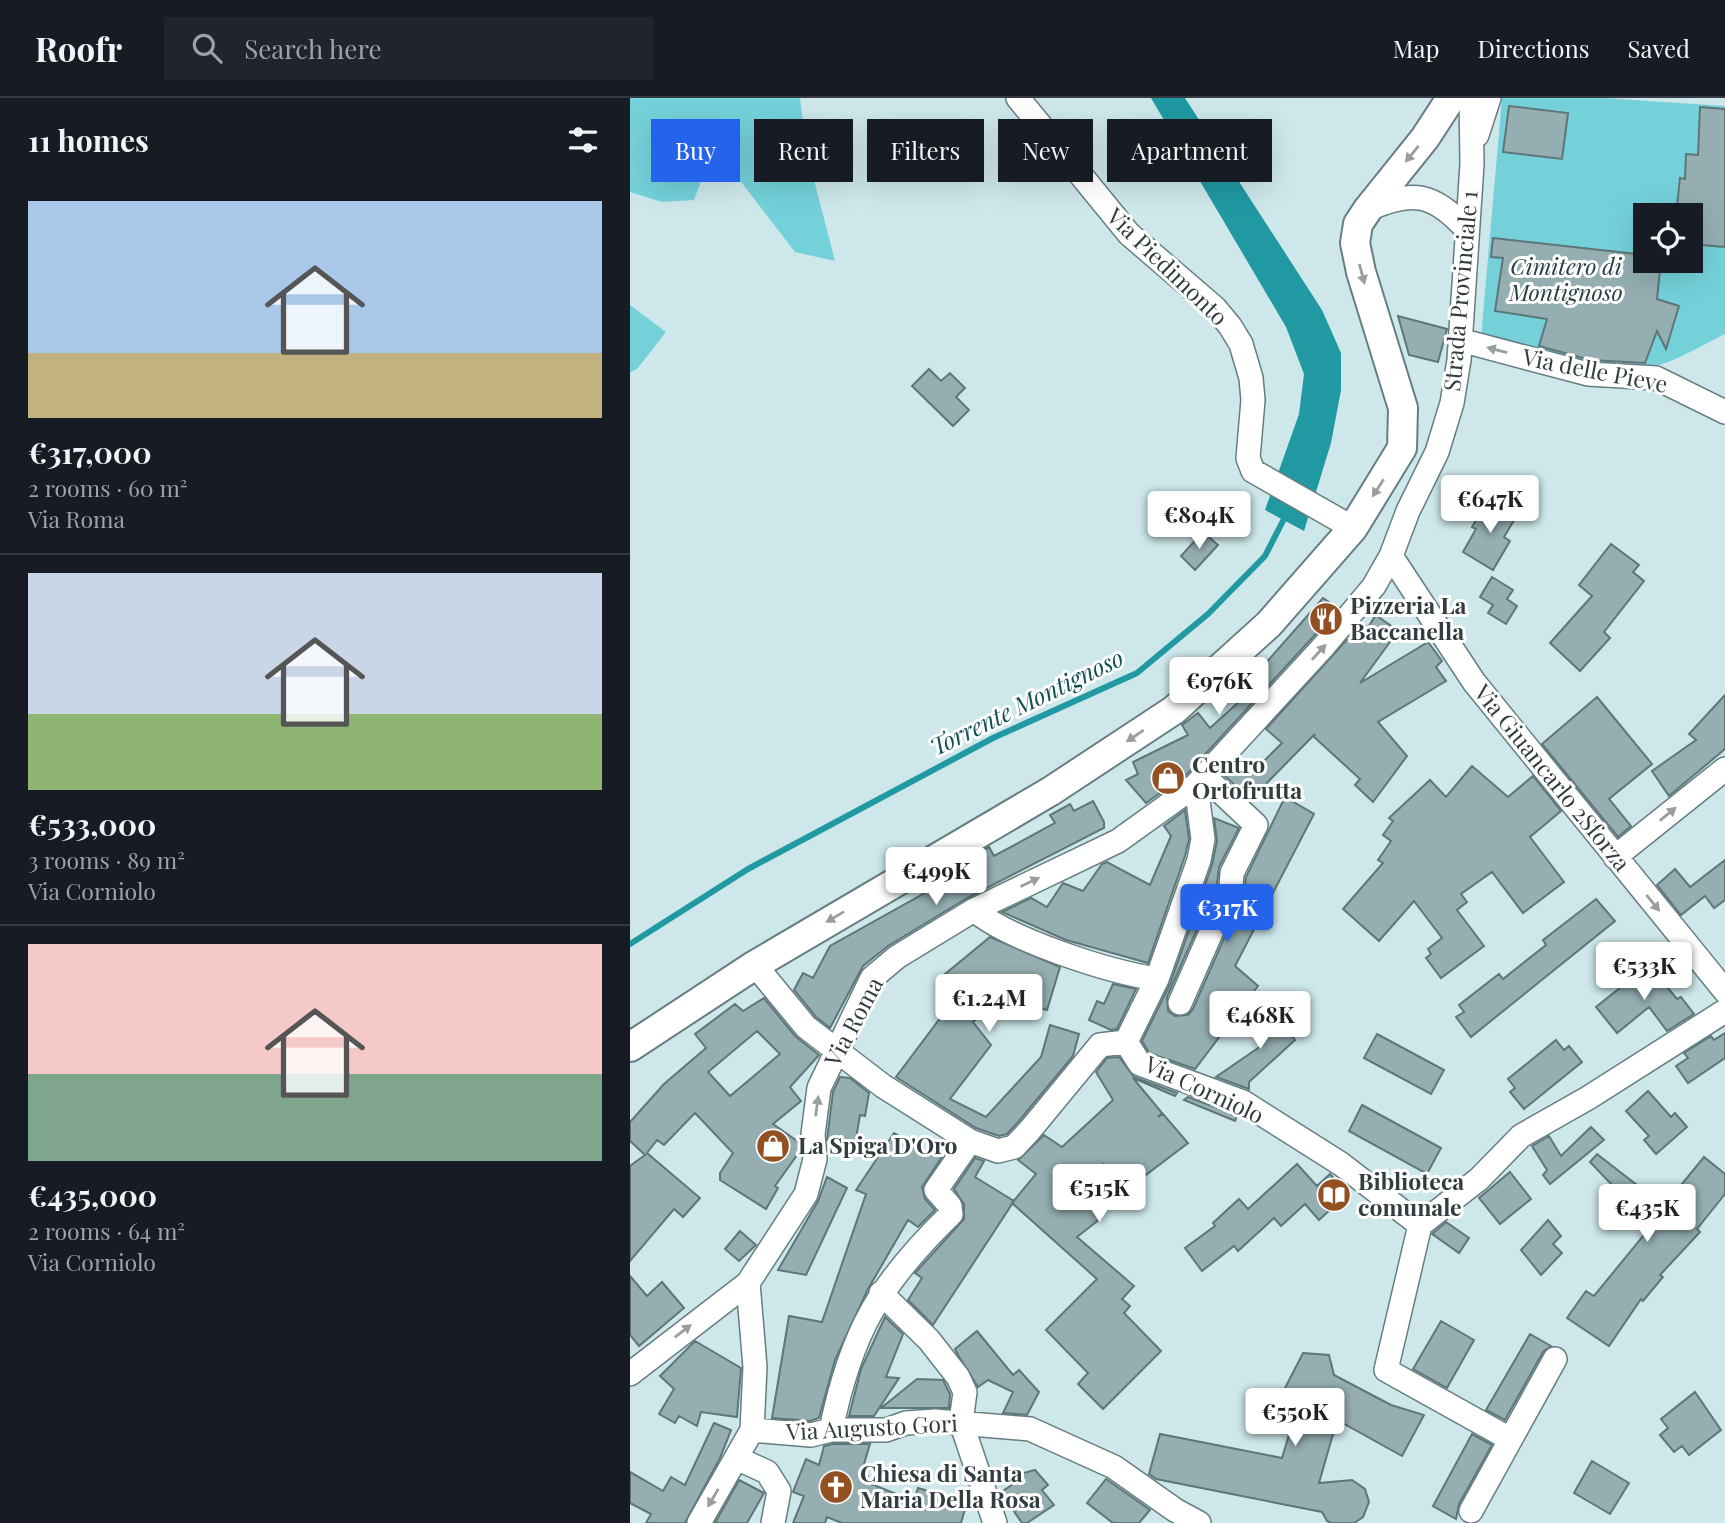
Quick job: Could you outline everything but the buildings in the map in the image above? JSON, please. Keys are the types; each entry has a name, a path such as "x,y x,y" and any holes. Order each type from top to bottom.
{"street":[{"name":"Via Piedimonto","path":"1018,98 1129,234 1214,308 1230,326 1241,344 1251,378 1254,400 1248,458 1253,471 1344,522"},
{"path":"630,1047 755,965 1052,792 1174,710 1269,624 1402,448 1403,408 1361,272 1355,243 1359,224 1368,209 1425,138 1451,98"},
{"name":"Strada Provinciale 1","path":"1391,556 1408,511 1437,452 1452,403 1460,340 1472,150 1471,98"},
{"path":"1472,150 1489,98"},
{"path":"1368,209 1395,197 1414,195 1452,213 1467,230"},
{"name":"Via delle Pieve","path":"1460,340 1588,374 1656,378 1725,412"},
{"name":"Via Roma","path":"630,1374 748,1283 806,1194 814,1159 813,1134 819,1088 872,978 897,957 974,910 1118,841 1201,781 1324,646 1374,586 1391,556"},
{"name":"Via Giuancarlo 2Sforza","path":"1391,556 1474,682 1725,991"},
{"path":"1615,857 1725,769"},
{"path":"1126,1042 1157,979 1195,873 1203,839 1201,781"},
{"path":"1180,1003 1231,887 1231,873 1256,825 1201,781"},
{"path":"1195,873 1231,887"},
{"path":"974,910 985,919 1055,950 1121,974 1157,979"},
{"name":"Via Corniolo","path":"755,965 806,1027 920,1112 970,1141 998,1151 1014,1147 1100,1045 1126,1042 1140,1064 1243,1102 1341,1164 1420,1225"},
{"path":"1510,1439 1386,1370 1420,1225 1479,1179 1521,1136 1588,1098 1725,1011"},
{"path":"831,1430 841,1379 863,1322 911,1254 951,1214 950,1206 936,1190 970,1141"},
{"name":"Via Augusto Gori","path":"748,1283 755,1367 752,1430 811,1435 831,1430 886,1430 906,1423 961,1422 1030,1429 1114,1467 1175,1510 1199,1523"},
{"path":"881,1293 929,1340 958,1377 965,1392 961,1422 995,1523"},
{"path":"1471,1511 1555,1359"},
{"path":"699,1523 752,1430"},
{"path":"736,1458 767,1472 779,1491 773,1523"}],"green space":[{"path":"630,98 800,98 803,119 754,119 754,182 815,182 835,261 795,252 740,182 740,119 651,119 651,182 701,182 694,200 662,202 630,192"},
{"name":"Cimitero di Montignoso","path":"1502,98 1603,98 1725,106 1725,334 1666,363 1645,368 1624,370 1582,367 1481,338"},
{"path":"630,305 666,332 637,369 630,372"}],"shaded area":[{"path":"1151,98 1185,98 1199,119 1163,119"},
{"path":"1201,182 1239,182 1322,310 1341,353 1341,390 1331,443 1304,531 1265,510 1299,414 1304,374 1286,327"}],"waterway":[{"name":"Torrente Montignoso","path":"630,944 748,869 993,738 1137,673 1208,614 1265,556 1286,515"}],"place":[{"name":"Pizzeria La Baccanella","path":"1326,619"},
{"name":"Centro Ortofrutta","path":"1168,778"},
{"name":"La Spiga D'Oro","path":"773,1146"},
{"name":"Biblioteca comunale","path":"1334,1195"},
{"name":"Chiesa di Santa Maria Della Rosa","path":"836,1487"}]}
